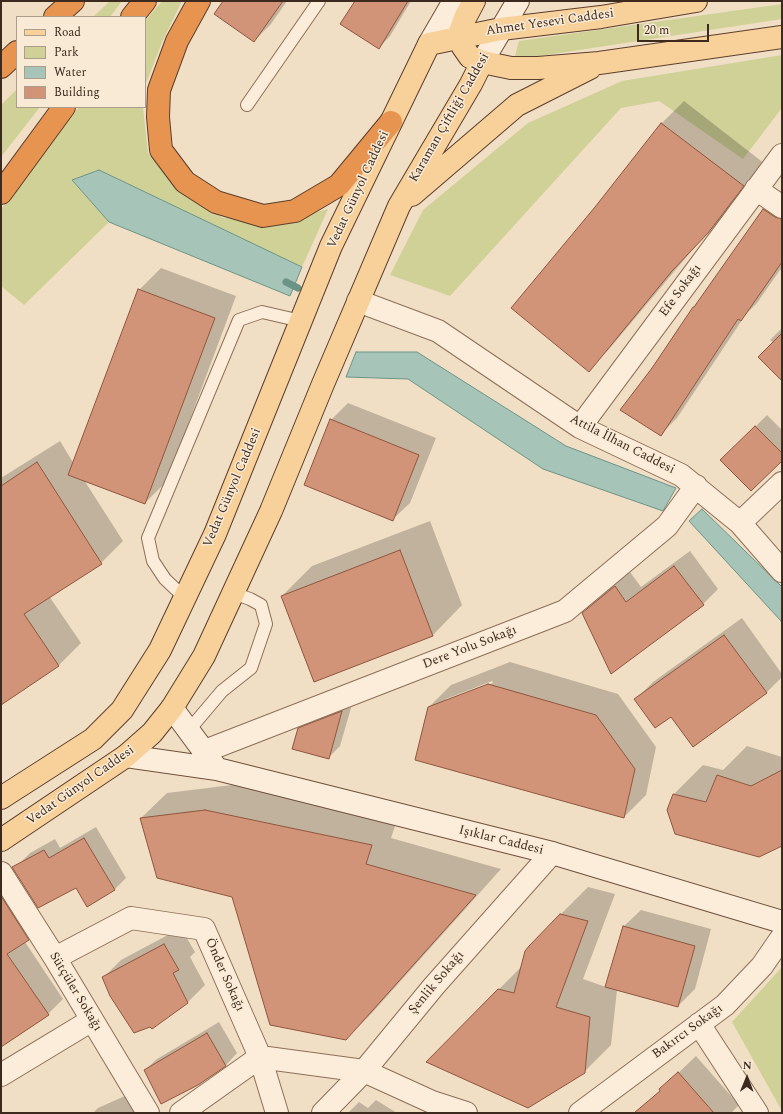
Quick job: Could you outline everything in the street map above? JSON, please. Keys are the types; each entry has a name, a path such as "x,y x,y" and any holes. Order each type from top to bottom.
{"highway":[{"path":"56,16 73,1"},
{"path":"133,16 145,1"},
{"path":"199,1 177,41 159,90 158,117 161,150 185,182 216,202 264,216 295,211 339,185 391,122"},
{"path":"1,67 16,53"},
{"path":"1,193 63,108"}],"main road":[{"path":"474,1 465,18 460,32 463,47 470,56 482,62 511,68 538,68 599,63 782,37"},
{"name":"Ahmet Yesevi Caddesi","path":"429,44 501,29 601,17 696,1"},
{"path":"391,122 429,44"},
{"name":"Karaman Çiftliği Caddesi","path":"399,206 471,84 482,62"},
{"path":"399,206 517,105 599,63"},
{"name":"Vedat Günyol Caddesi","path":"1,798 93,739 122,710 160,650 215,534 332,246 391,122"},
{"name":"Vedat Günyol Caddesi","path":"1,840 126,756 152,733 172,708 204,656 271,511 399,206"}],"street":[{"path":"429,44 454,1"},
{"path":"501,29 518,1"},
{"name":"Karaman Çiftliği Caddesi","path":"482,62 501,29"},
{"name":"Efe Sokağı","path":"580,427 782,155"},
{"path":"756,189 782,206"},
{"name":"Attila İlhan Caddesi","path":"358,301 438,332 580,427 681,475 740,523 782,571"},
{"path":"740,523 782,483"},
{"name":"Dere Yolu Sokağı","path":"205,751 565,611 666,526 696,486"},
{"path":"172,708 218,770"},
{"name":"Işıklar Caddesi","path":"126,756 218,770 552,853 782,922"},
{"name":"Şenlik Sokağı","path":"323,1113 364,1071 439,981 552,853"},
{"name":"Sütçüler Sokağı","path":"1,873 55,958 148,1113"},
{"name":"Önder Sokağı","path":"55,958 131,918 204,929 260,1057 277,1113"},
{"name":"Bakırcı Sokağı","path":"580,1113 725,1005 762,966 782,937"},
{"path":"1,1075 92,1020"},
{"path":"699,1024 757,1113"},
{"path":"181,1113 260,1057 364,1071 432,1102 466,1113"}],"lane":[{"path":"247,105 319,1"},
{"path":"185,598 165,579 153,561 148,538 205,400 239,320 262,312 301,322"},
{"path":"189,730 222,691 251,668 266,624 261,605 233,593"}],"green space":[{"path":"110,1 122,1 111,16 94,16"},
{"path":"162,1 182,1 163,40 146,83 146,20"},
{"path":"782,4 782,19 514,60 519,41"},
{"path":"782,55 782,108 743,159 659,101 621,108 450,296 390,275 423,210 528,123 622,81"},
{"path":"16,90 16,108 39,108 1,157 1,105"},
{"path":"78,108 143,108 148,153 177,187 223,218 279,222 328,209 302,267 98,170 73,181 109,222 24,305 1,286 1,209"},
{"path":"782,967 782,1111 732,1022"}],"water":[{"path":"99,170 302,267 290,296 109,222 72,180"},
{"path":"356,352 417,352 566,446 676,488 663,511 543,469 408,379 346,377"},
{"path":"702,509 782,587 782,624 781,621 689,521"}],"building":[{"path":"223,1 283,1 254,42 214,14"},
{"path":"355,1 408,1 379,49 340,24"},
{"path":"661,123 744,186 708,233 672,271 589,372 511,308 595,207"},
{"path":"763,209 775,217 782,219 782,262 741,321 738,319 661,436 620,410 652,368 693,307"},
{"path":"138,289 215,318 145,504 68,475"},
{"path":"782,333 782,381 758,357"},
{"path":"330,419 419,455 393,521 304,485"},
{"path":"755,426 782,453 782,461 751,491 720,460"},
{"path":"37,462 102,564 24,614 59,666 1,705 1,486"},
{"path":"400,550 433,636 314,682 281,596"},
{"path":"674,566 704,605 611,674 582,613 615,586 626,602"},
{"path":"724,635 767,693 693,747 671,717 655,728 634,699"},
{"path":"488,684 596,715 635,769 624,818 415,760 428,707"},
{"path":"342,711 329,759 292,749 298,728"},
{"path":"782,770 782,846 759,857 675,834 667,810 673,794 706,802 717,775 751,786"},
{"path":"205,810 372,845 366,864 476,895 346,1040 270,1025 232,897 157,878 140,818"},
{"path":"84,838 115,890 87,907 76,888 38,908 12,867 44,850 49,858"},
{"path":"1,896 29,940 7,954 49,1015 1,1047"},
{"path":"560,914 588,921 556,1007 590,1017 585,1073 528,1108 426,1062 498,989 514,993 525,951"},
{"path":"623,926 695,946 678,1007 605,987"},
{"path":"164,944 179,970 173,973 188,1003 152,1029 150,1027 134,1033 110,996 102,977"},
{"path":"207,1033 226,1066 198,1085 161,1104 144,1070"},
{"path":"678,1072 714,1113 634,1113 660,1091 659,1089"}],"waterway":[{"path":"286,282 298,288"}]}
